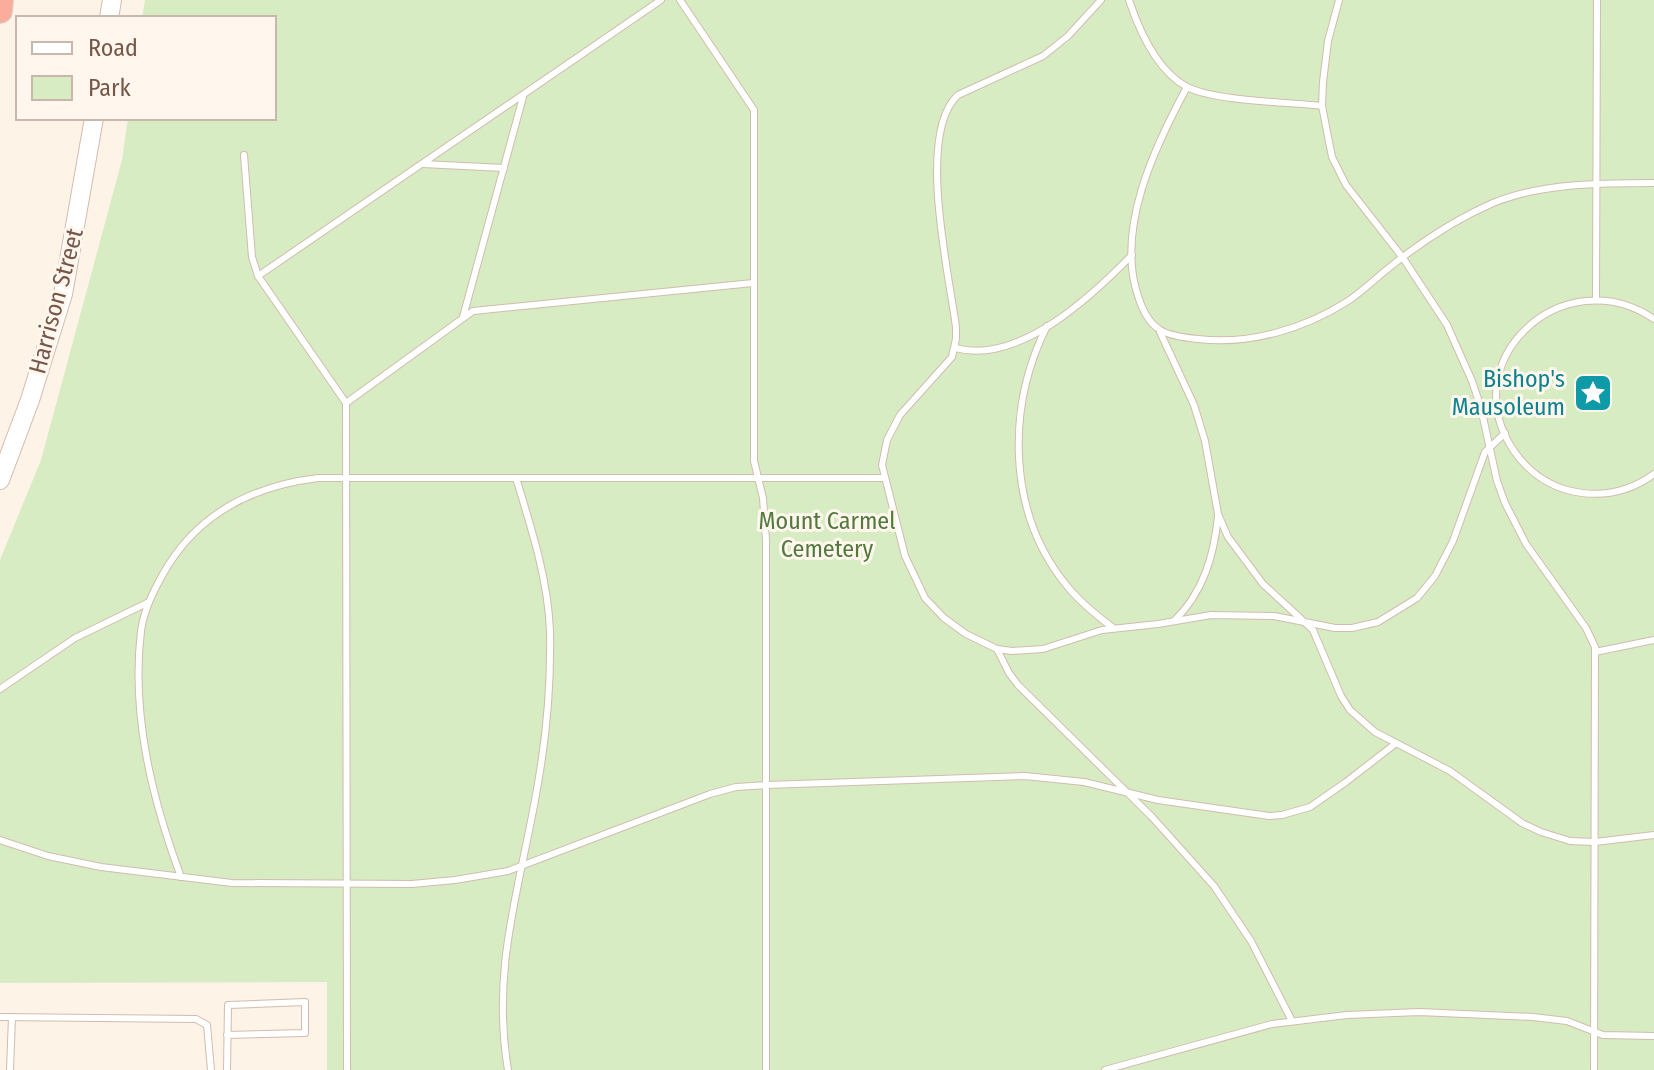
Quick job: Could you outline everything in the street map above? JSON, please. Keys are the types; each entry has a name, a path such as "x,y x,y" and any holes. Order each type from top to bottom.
{"highway":[{"path":"0,11 1,0"}],"main road":[{"name":"Harrison Street","path":"0,480 30,400 63,294 94,120"}],"lane":[{"path":"258,276 661,0"},
{"path":"680,0 754,110 754,461 765,519 766,1070"},
{"path":"1101,0 1055,47 1020,68 967,89 950,102 944,112 938,137 937,179 956,327 955,348 947,363 915,396 892,428 883,452 884,478 905,556 925,598 944,618 983,644 1012,651 1043,649 1113,628 1232,614 1274,616 1335,628 1366,626 1390,616 1417,598 1435,576 1453,541 1481,462 1489,446 1505,433"},
{"path":"1129,0 1141,31 1162,64 1178,82 1187,87 1209,94 1322,106"},
{"path":"1339,0 1328,41 1322,106 1337,171 1403,258 1452,335 1477,394 1497,481 1515,525 1539,565 1592,637 1595,652 1594,1070"},
{"path":"1596,300 1597,0"},
{"path":"1187,87 1149,164 1139,203 1132,255 1134,282 1142,308 1160,332 1197,414 1218,514 1228,537 1249,569 1278,599 1308,623 1319,640 1337,688 1350,710 1375,732 1450,771 1522,823 1541,832 1570,841 1595,842 1654,835"},
{"path":"463,317 523,96"},
{"path":"244,155 252,257 258,276 346,403 347,1070"},
{"path":"423,164 504,168"},
{"path":"1160,332 1193,339 1225,341 1281,331 1334,309 1440,231 1495,202 1529,192 1654,183"},
{"path":"955,348 977,351 1002,347 1033,336 1081,301 1132,255"},
{"path":"346,403 463,317 484,308 753,283"},
{"path":"1654,319 1631,306 1596,300 1580,300 1552,309 1527,327 1511,346 1498,383 1498,408 1505,433 1527,467 1539,476 1562,488 1605,494 1634,486 1654,474"},
{"path":"1047,326 1022,396 1018,431 1021,478 1035,529 1059,575 1081,600 1113,628"},
{"path":"181,877 157,807 141,712 141,629 147,603 180,547 212,515 253,493 276,485 318,478 884,478"},
{"path":"508,1070 503,971 509,919 540,775 550,630 537,552 516,478"},
{"path":"1174,621 1203,580 1216,540 1218,514"},
{"path":"0,689 75,638 147,603"},
{"path":"1595,652 1654,640"},
{"path":"997,649 1018,685 1152,817 1227,904 1265,966 1292,1021"},
{"path":"0,840 48,856 101,867 232,883 412,884 491,875 736,787 1025,776 1084,782 1237,812 1282,815 1310,807 1395,744"},
{"path":"227,1035 305,1033 305,1002 228,1005 227,1035 227,1070"},
{"path":"1105,1070 1249,1030 1292,1021 1372,1014 1454,1012 1567,1021 1594,1032 1617,1036 1654,1036"},
{"path":"0,1017 196,1019 207,1025 211,1070"},
{"path":"10,1070 12,1017"}],"green space":[{"name":"Mount Carmel Cemetery","path":"145,0 1654,0 1654,1070 327,1070 327,982 0,983 0,560 41,460 122,160 128,120 276,120 276,16 142,16"}],"place":[{"name":"Bishop's Mausoleum","path":"1593,393"}]}
